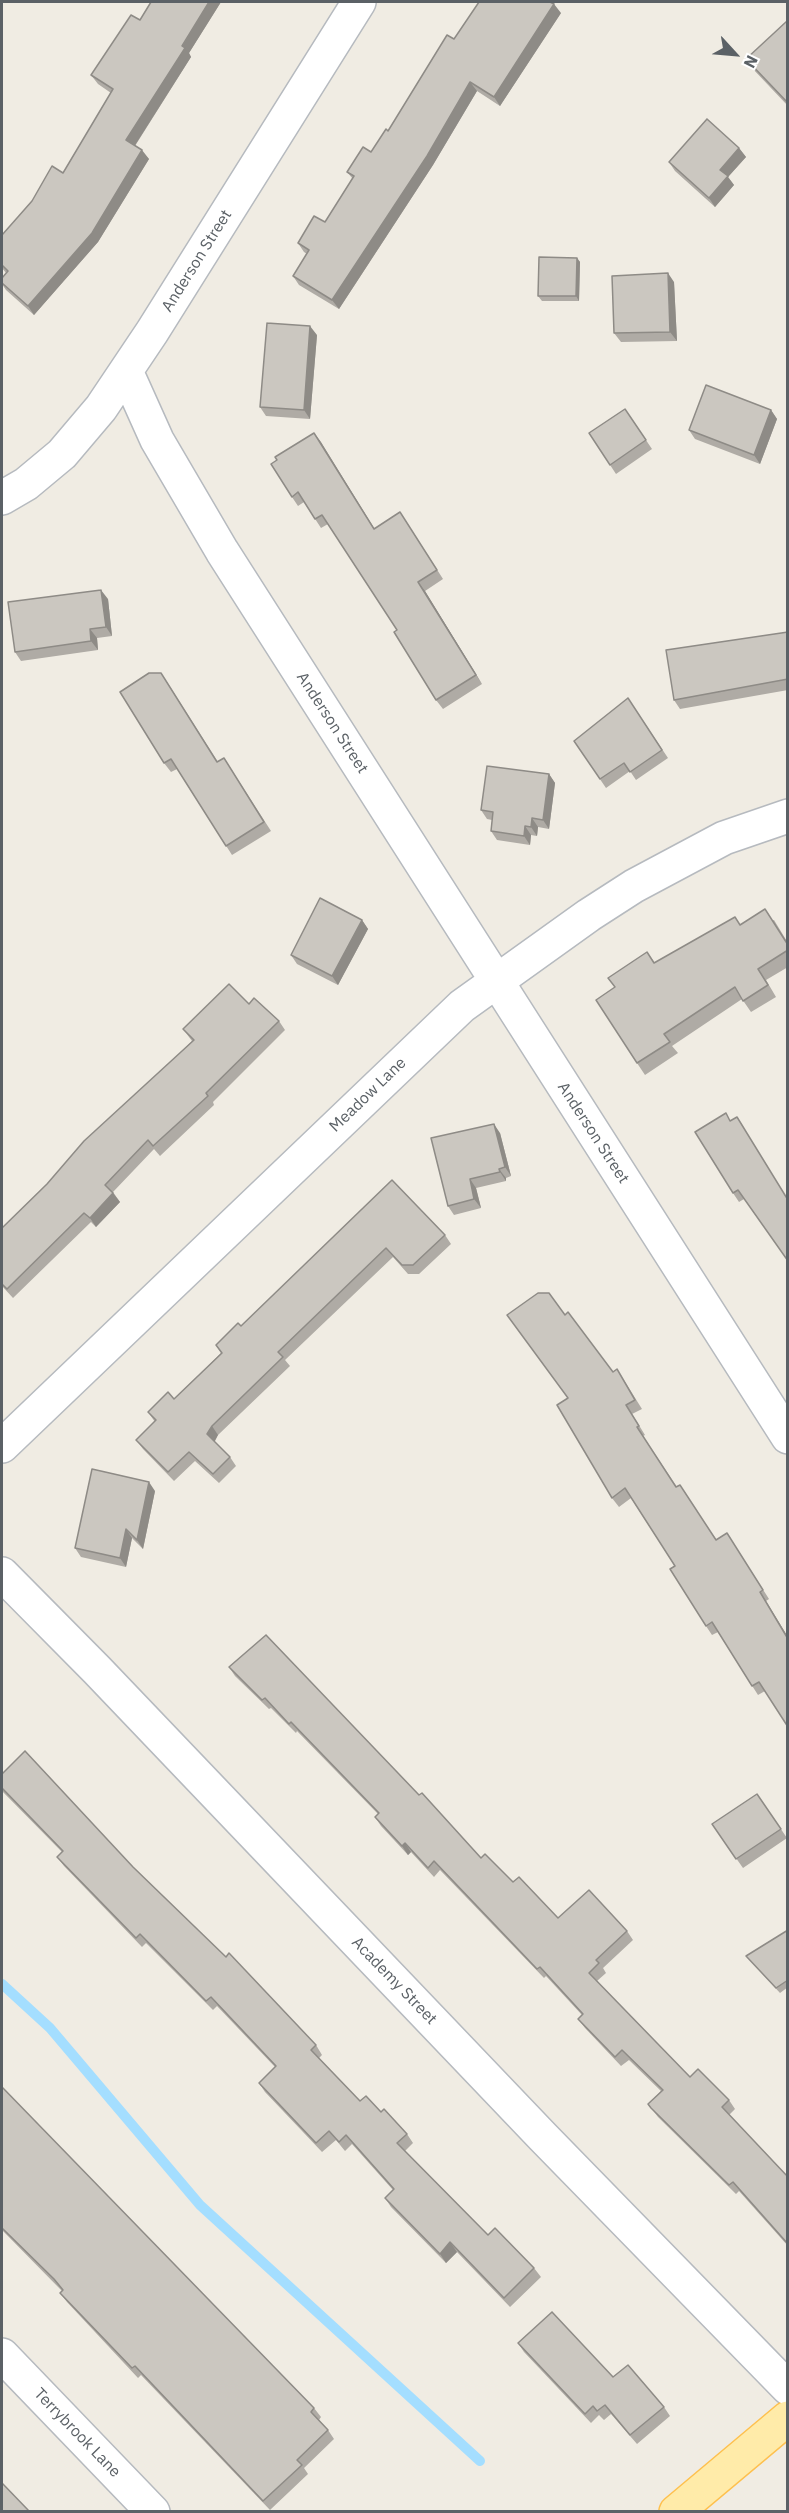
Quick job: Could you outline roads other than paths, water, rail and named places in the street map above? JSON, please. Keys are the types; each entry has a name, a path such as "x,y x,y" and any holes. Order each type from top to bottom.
{"main road":[{"path":"676,2511 788,2418"}],"street":[{"name":"Anderson Street","path":"359,2 126,372 157,440 222,551 788,1437"},
{"path":"2,498 26,484 62,454 126,372"},
{"path":"2,472 53,451 79,434"},
{"name":"Meadow Lane","path":"2,1446 462,1006 496,980 634,886 724,838 788,816"},
{"name":"Academy Street","path":"2,1574 97,1670 543,2137 788,2388"},
{"name":"Terrybrook Lane","path":"2,2355 153,2511"}],"waterway":[{"path":"2,1984 50,2028 200,2205 480,2461"}]}
